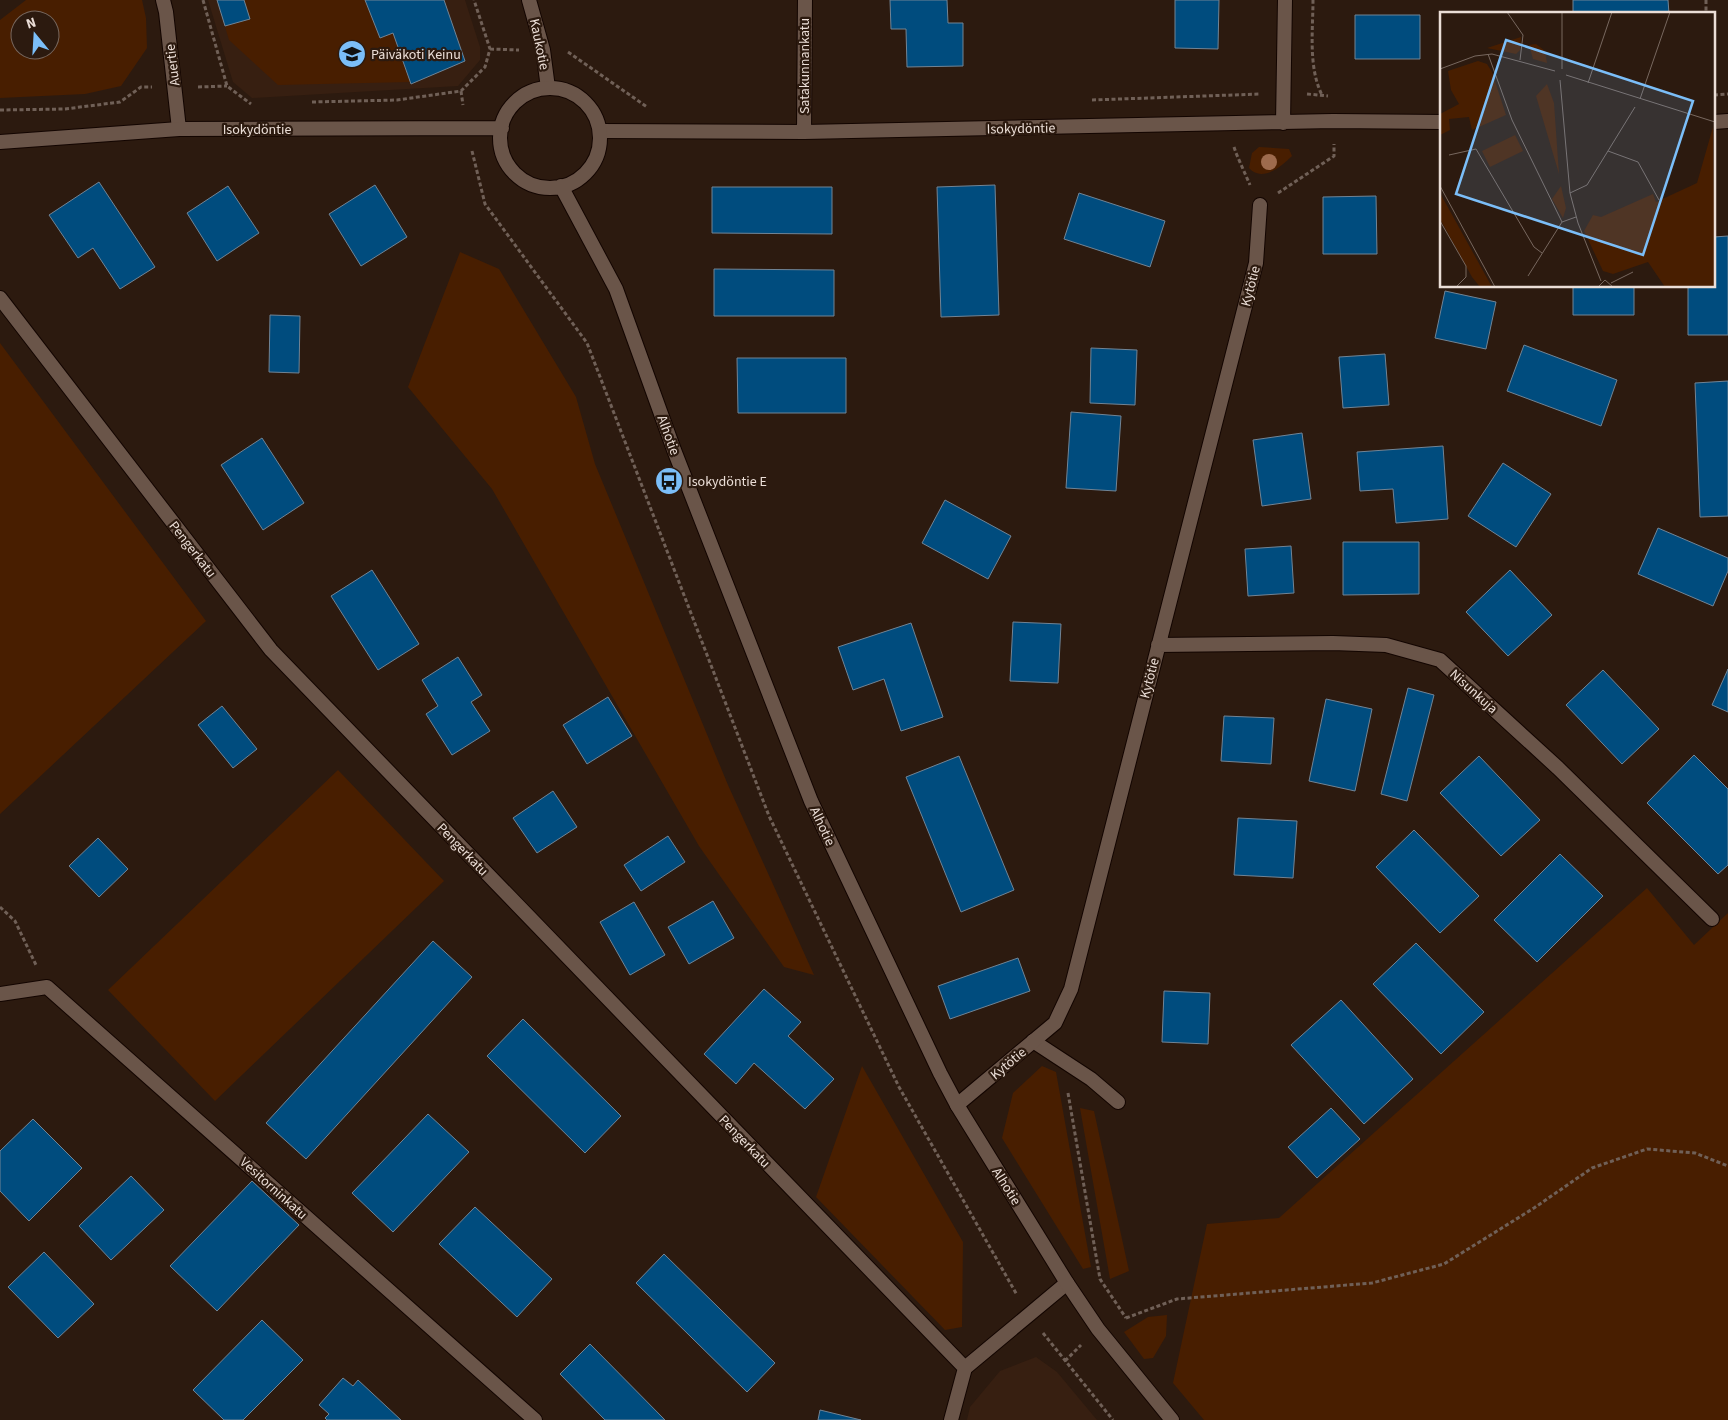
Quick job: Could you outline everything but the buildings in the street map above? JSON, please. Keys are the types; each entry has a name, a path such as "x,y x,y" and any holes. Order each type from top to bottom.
{"street":[{"name":"Auertie","path":"163,0 166,12 179,129"},
{"name":"Kaukotie","path":"529,0 543,50 548,88"},
{"name":"Satakunnankatu","path":"804,132 805,0"},
{"path":"1283,123 1285,0"},
{"path":"548,88 565,90 579,97 589,106 596,117 600,131 600,142 598,153 592,166 582,176 561,186 544,187 530,183 517,175 507,163 500,143 507,113 520,98 533,91 548,88"},
{"name":"Isokydöntie","path":"600,131 804,132 1333,121 1440,122"},
{"name":"Isokydöntie","path":"7,141 179,129 502,128"},
{"name":"Alhotie","path":"561,186 616,289 678,460 811,801 931,1056 956,1105 1067,1283 1098,1328 1172,1420"},
{"name":"Kytötie","path":"956,1105 1055,1023 1071,989 1256,263 1260,204"},
{"name":"Pengerkatu","path":"0,298 271,650 964,1368"},
{"name":"Nisunkuja","path":"1158,645 1333,643 1386,645 1440,660 1558,768 1712,919"},
{"path":"0,994 47,987"},
{"name":"Vesitorninkatu","path":"47,987 536,1420"},
{"path":"1033,1042 1091,1079 1118,1102"},
{"path":"952,1420 964,1368 1067,1283"}],"path":[{"path":"203,0 227,86 251,104"},
{"path":"309,103 397,100 461,91 485,67 490,49 474,0"},
{"path":"1313,0 1313,54 1316,84 1322,95"},
{"path":"490,49 569,52 654,111"},
{"path":"0,110 65,109 120,102 140,86 175,88 227,86"},
{"path":"461,91 485,204 587,343 773,825 899,1087 1028,1316 1114,1420"},
{"path":"1088,100 1227,94 1284,93 1334,96 1334,156 1260,204 1236,153 1229,124 1227,94"},
{"path":"0,907 15,921 47,987"},
{"path":"1063,1060 1100,1279 1126,1318 1177,1299 1372,1284 1444,1264 1534,1208 1592,1168 1647,1149 1695,1153 1728,1166"},
{"path":"1065,1361 1098,1328"}],"shaded area":[{"path":"26,0 142,0 146,18 147,48 121,86 85,94 0,98 0,20 10,12 10,60 60,60 60,10 13,10"},
{"name":"Päiväkoti Keinu","path":"208,0 465,0 480,47 480,60 458,86 252,98 233,82"},
{"path":"217,0 365,0 380,38 393,33 410,82 278,85 229,40"},
{"path":"1259,147 1289,149 1292,156 1272,171 1260,174 1249,168 1252,153"},
{"path":"460,252 499,269 576,397 595,464 728,785 814,975 784,967 699,846 492,489 408,387"},
{"path":"0,343 206,621 0,814"},
{"path":"338,770 444,881 215,1101 108,990"},
{"path":"1647,888 1694,945 1728,913 1728,1420 1204,1420 1173,1383 1207,1224 1279,1218"},
{"path":"862,1066 963,1242 962,1327 945,1330 816,1197"},
{"path":"1042,1066 1056,1072 1091,1267 1083,1269 1002,1138 1013,1093"},
{"path":"1080,1108 1094,1111 1129,1271 1110,1279"},
{"path":"1167,1315 1166,1336 1153,1358 1144,1359 1124,1332 1148,1317"},
{"path":"1036,1357 1057,1372 1097,1420 967,1420 970,1407 1000,1371"}],"place":[{"name":"Päiväkoti Keinu","path":"352,54"},
{"name":"Isokydöntie E","path":"669,481"}]}
